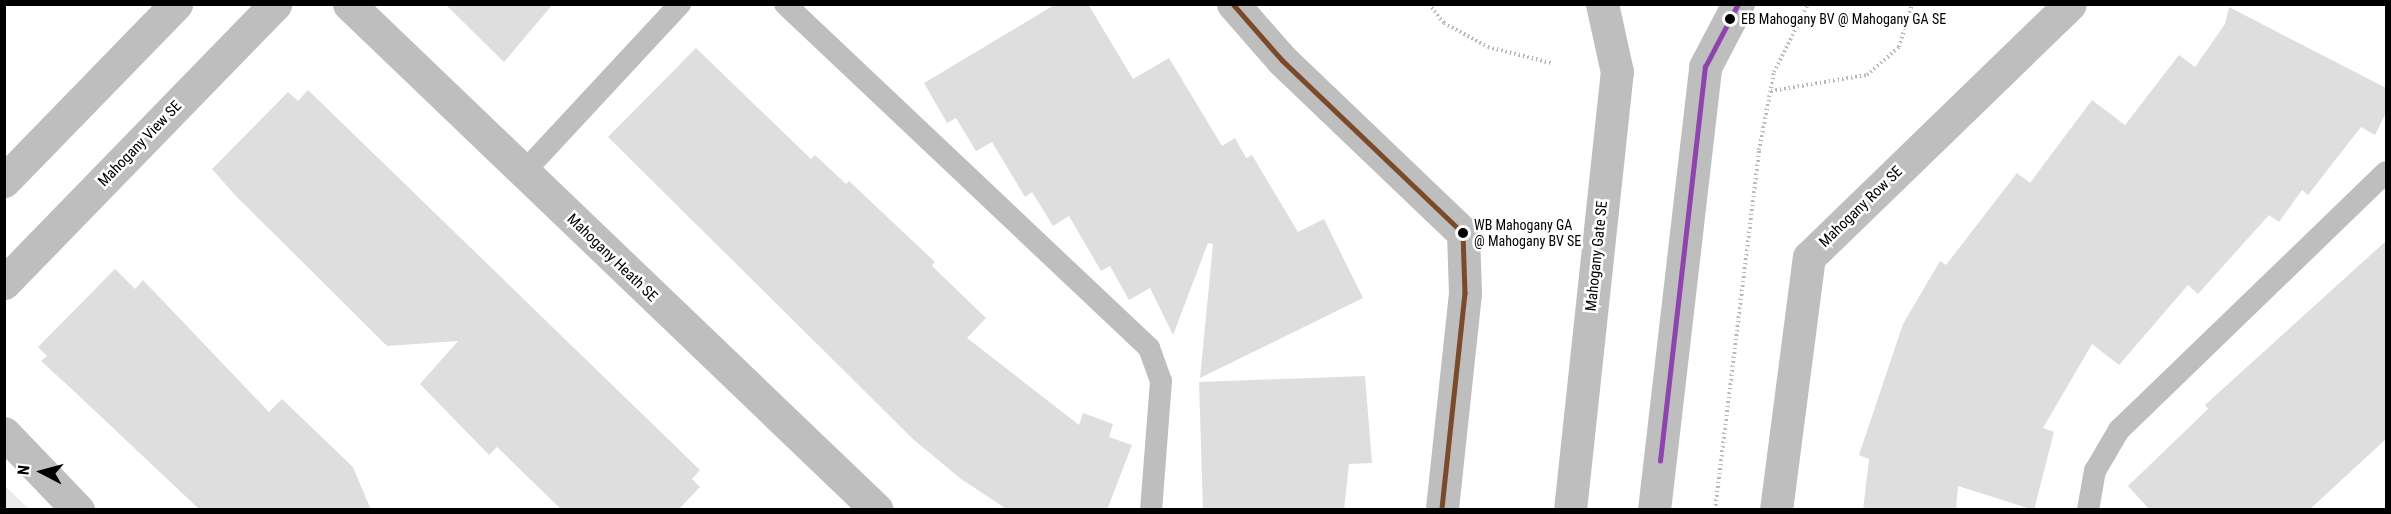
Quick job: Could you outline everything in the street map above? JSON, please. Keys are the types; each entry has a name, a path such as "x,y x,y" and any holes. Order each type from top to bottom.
{"street":[{"path":"4,182 176,4"},
{"name":"Mahogany View SE","path":"4,283 275,4"},
{"name":"Mahogany Heath SE","path":"349,4 877,510"},
{"path":"1233,4 1282,60 1463,234 1465,293 1442,510"},
{"name":"Mahogany Gate SE","path":"1570,510 1617,72 1602,4"},
{"path":"1654,510 1705,67 1738,4"},
{"name":"Mahogany Row SE","path":"1776,510 1809,257 2070,4"},
{"path":"4,433 78,510"}],"lane":[{"path":"524,173 680,4"},
{"path":"785,4 1149,348 1161,381 1151,510"},
{"path":"2088,510 2095,471 2119,430 2386,172"}],"path":[{"path":"1429,4 1444,24 1488,46 1551,63"},
{"path":"1716,510 1771,92 1785,41 1808,4"},
{"path":"1771,92 1866,75 1899,47 1912,4"}],"shaded area":[{"path":"5,486 29,509 5,509"}],"building":[{"path":"445,4 553,4 504,62"},
{"path":"1056,4 1088,4 1133,79 1169,58 1222,146 1235,138 1246,158 1252,155 1298,232 1324,219 1363,298 1200,378 1213,244 1208,243 1173,335 1150,288 1129,300 1110,266 1101,271 1069,216 1053,226 1032,192 1025,197 992,142 976,151 956,118 947,123 924,83"},
{"path":"2229,7 2386,88 2386,113 2375,135 2361,127 2308,195 2302,190 2279,222 2269,215 2198,294 2188,285 2119,365 2092,344 2043,428 2054,432 2034,510 1958,486 1956,510 1863,510 1869,459 1859,455 1903,324 1940,261 1946,265 2017,173 2030,183 2092,100 2125,125 2179,55 2195,67 2225,24"},
{"path":"696,48 811,159 815,155 846,184 849,181 935,262 932,266 986,318 967,338 1079,425 1083,413 1113,424 1109,437 1132,445 1107,510 1008,510 961,479 914,440 608,137"},
{"path":"308,90 700,470 692,479 700,487 678,510 562,510 497,447 489,455 420,384 458,341 387,346 235,195 212,169 288,92 298,101"},
{"path":"2386,241 2386,439 2309,510 2150,510 2128,486 2208,409 2205,405"},
{"path":"115,269 135,289 143,280 269,412 282,399 353,467 371,510 200,510 41,361 47,356 38,347"},
{"path":"1365,376 1372,463 1349,464 1344,510 1203,510 1199,382"}],"transit line":[{"path":"1233,4 1282,60 1463,233 1465,293 1442,510"},
{"path":"1660,461 1705,67 1738,4"}],"place":[{"name":"EB Mahogany BV @ Mahogany GA SE","path":"1730,19"},
{"name":"WB Mahogany GA @ Mahogany BV SE","path":"1463,233"}]}
